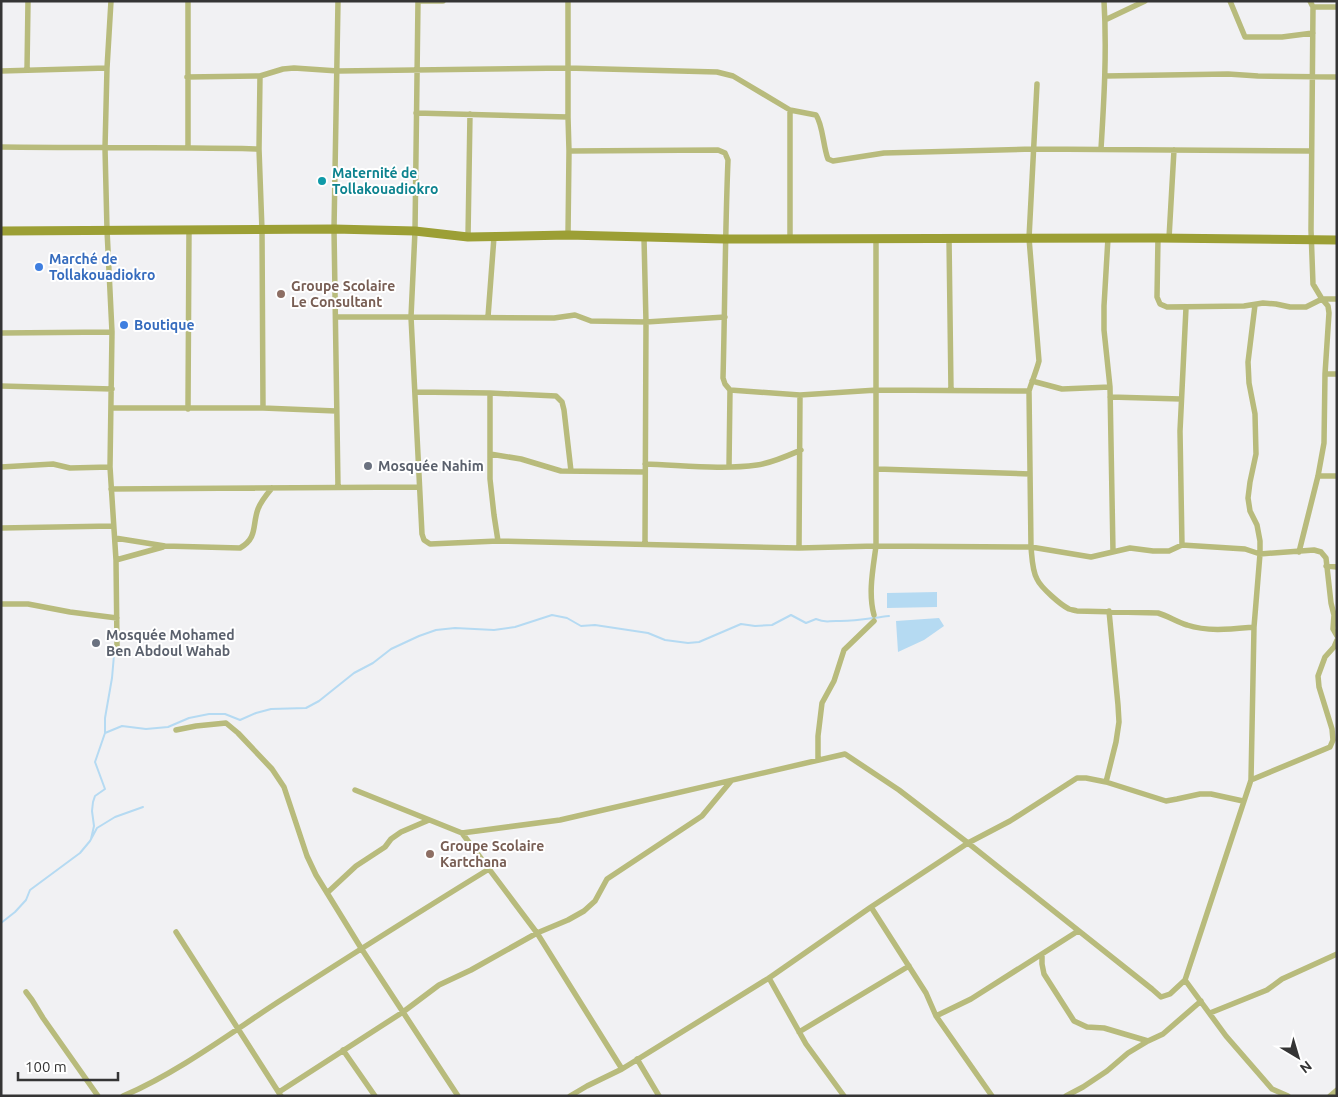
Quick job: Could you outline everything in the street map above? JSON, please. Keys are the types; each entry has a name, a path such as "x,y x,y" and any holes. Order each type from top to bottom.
{"street":[{"path":"27,70 28,1"},
{"path":"111,1 105,148 112,332 110,467 116,560 117,646"},
{"path":"188,1 188,147"},
{"path":"338,1 334,230 338,487"},
{"path":"443,1 418,1 415,231 411,317 422,534 424,540 430,544 498,541 799,548 876,546 1031,547 1091,557 1130,548 1169,551 1182,545 1245,549 1260,554 1314,550 1321,552 1326,558 1334,615 1333,629 1337,636"},
{"path":"568,1 567,68 570,150 568,235"},
{"path":"1101,149 1105,76 1104,1"},
{"path":"1105,20 1145,1"},
{"path":"1230,1 1245,37 1282,37 1313,33"},
{"path":"1299,552 1318,476 1324,443 1328,313 1328,306 1313,284 1311,240 1313,33 1311,4 1337,7"},
{"path":"1,71 107,68"},
{"path":"187,77 260,76 283,69 294,68 338,71 567,68 717,72 733,76 790,110 818,116 825,151 828,159 833,161 884,153 1033,149 1312,151"},
{"path":"1105,76 1228,74 1337,77"},
{"path":"260,76 259,149 262,230 263,408"},
{"path":"1037,84 1029,238 1039,361 1029,391 1031,547 1037,579 1061,603 1077,611 1158,613 1199,628 1254,627"},
{"path":"790,110 790,238"},
{"path":"416,113 568,117"},
{"path":"468,237 470,114"},
{"path":"1,147 259,149"},
{"path":"570,150 718,150 725,153 728,160 723,378 730,390 729,467"},
{"path":"1170,238 1174,150"},
{"path":"188,409 189,230"},
{"path":"1,231 334,230 415,231 468,237 568,235 725,239 1170,238 1337,240"},
{"path":"488,317 494,237"},
{"path":"644,238 646,322 645,544"},
{"path":"949,238 951,390"},
{"path":"1108,238 1104,330 1110,387 1113,552"},
{"path":"1158,238 1157,297 1160,304 1167,307 1186,308 1263,303 1306,307 1322,299 1337,299"},
{"path":"818,760 818,736 822,703 834,680 844,650 874,618 871,604 876,546 876,239"},
{"path":"355,790 462,833 560,820 845,754 899,790 968,843 1161,997 1170,994 1185,980 1251,780 1254,627 1260,554 1257,525 1250,511 1248,498 1256,454 1248,362 1255,305"},
{"path":"1182,545 1180,431 1186,308"},
{"path":"336,317 554,318 575,315 592,321 646,322 725,317"},
{"path":"1,333 112,332"},
{"path":"1325,374 1337,374"},
{"path":"1032,381 1062,389 1110,387"},
{"path":"1,386 112,389"},
{"path":"730,390 800,395 877,390 1029,391"},
{"path":"415,392 556,396 562,402 564,410 571,471"},
{"path":"490,393 491,488 498,541"},
{"path":"799,548 800,395"},
{"path":"1110,397 1181,399"},
{"path":"111,408 263,408 336,411"},
{"path":"645,464 729,467 758,465 777,460 801,450"},
{"path":"490,454 520,459 561,471 645,472"},
{"path":"1,467 53,464 70,468 110,467"},
{"path":"877,469 1030,474"},
{"path":"1318,476 1337,476"},
{"path":"111,489 420,487"},
{"path":"115,538 165,546 240,548 249,543 258,508 272,488"},
{"path":"1,528 113,526"},
{"path":"116,560 165,546"},
{"path":"1326,566 1337,567"},
{"path":"1,604 28,604 118,618"},
{"path":"1106,782 1119,722 1109,611"},
{"path":"1251,780 1330,747 1333,740 1332,729 1319,687 1318,676 1325,657 1334,647 1337,640"},
{"path":"176,730 226,723 272,769 284,787 307,856 316,876 458,1096"},
{"path":"570,1096 622,1069 768,978 968,843 1010,822 1077,778 1106,782 1166,801 1200,794 1212,794 1243,801"},
{"path":"176,932 280,1094 343,1050 403,1012 439,985 471,970 537,933 584,911 595,901 607,878 702,816 731,781"},
{"path":"327,893 356,866 385,848 391,839 401,832 429,820"},
{"path":"462,833 537,933 622,1069"},
{"path":"123,1096 171,1072 361,948 489,868"},
{"path":"871,907 926,993 936,1016 992,1096"},
{"path":"936,1016 971,999 1078,931"},
{"path":"1042,954 1044,974 1074,1021 1087,1027 1104,1028 1148,1041"},
{"path":"1210,1013 1267,990 1282,979 1337,954"},
{"path":"799,1032 909,966"},
{"path":"768,978 799,1032 844,1096"},
{"path":"1185,980 1226,1036 1277,1096"},
{"path":"26,992 42,1018 98,1096"},
{"path":"1066,1096 1083,1087 1128,1053 1163,1034 1201,1001"},
{"path":"343,1050 375,1096"},
{"path":"637,1059 658,1096"},
{"path":"1272,1089 1288,1096"},
{"path":"1330,1096 1337,1090"}],"water":[{"path":"937,592 937,607 887,608 887,593"},
{"path":"939,618 944,626 924,640 898,652 896,621"}],"waterway":[{"path":"91,839 94,826 93,802 95,796 105,789 95,762 105,733 122,726 146,729 168,727 189,718 209,714 225,714 240,720 271,709 306,708 319,701 354,673 373,663 391,649 436,630 455,628 494,630 515,627 552,615 567,618 581,626 595,625 648,633 665,640 688,643 699,642 741,624 755,626 772,625 791,615 806,623 816,619 824,621 849,621 889,616"},
{"path":"105,733 105,718 114,655"},
{"path":"1,923 26,900 30,890 80,853 90,841 97,828 115,817 143,807"}],"place":[{"name":"Maternité de Tollakouadiokro","path":"322,181"},
{"name":"Marché de Tollakouadiokro","path":"39,267"},
{"name":"Groupe Scolaire Le Consultant","path":"281,294"},
{"name":"Boutique","path":"124,325"},
{"name":"Mosquée Nahim","path":"368,466"},
{"name":"Mosquée Mohamed Ben Abdoul Wahab","path":"96,643"},
{"name":"Groupe Scolaire Kartchana","path":"430,854"}]}
